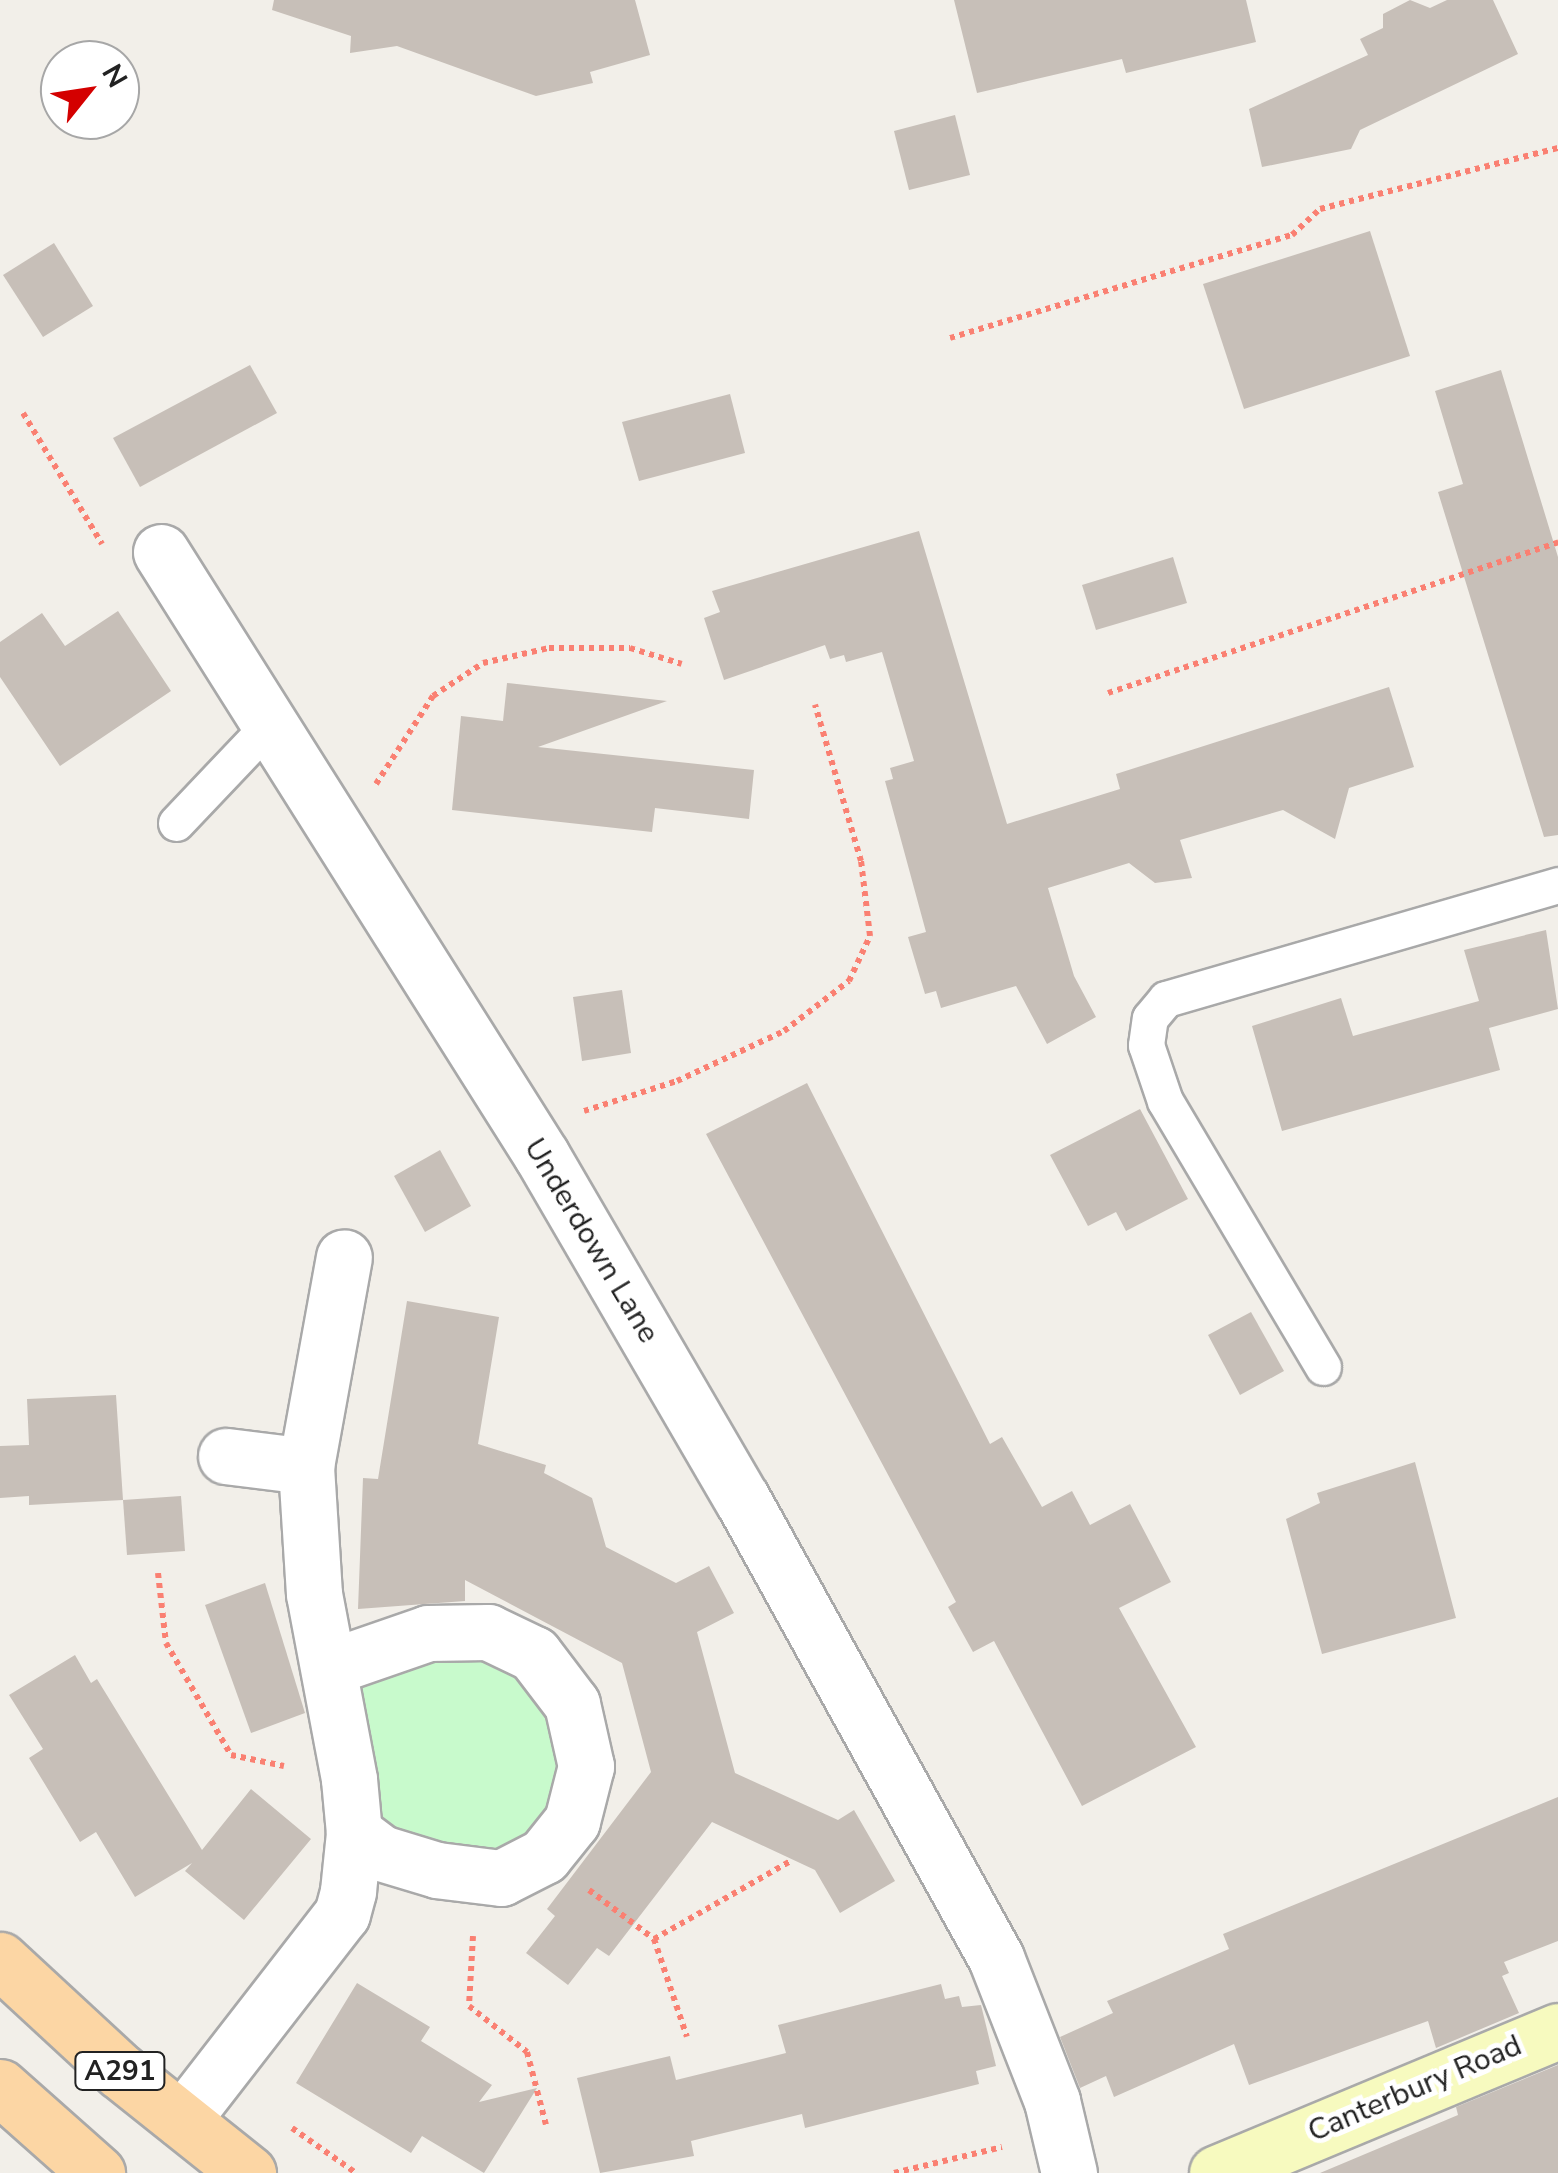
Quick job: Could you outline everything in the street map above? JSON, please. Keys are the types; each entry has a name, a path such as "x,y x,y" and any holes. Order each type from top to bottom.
{"main road":[{"name":"A291","path":"0,1960 248,2173"},
{"name":"Canterbury Road","path":"1217,2173 1284,2160 1558,2030"},
{"name":"A291","path":"0,2088 97,2173"}],"street":[{"name":"Underdown Lane","path":"161,552 267,727 526,1130 742,1499 996,1958 1065,2153"},
{"path":"182,2120 342,1914 354,1833 349,1779 314,1594 306,1466 344,1257"},
{"path":"226,1456 306,1466"},
{"path":"330,1667 428,1634 488,1632 534,1654 572,1704 586,1766 572,1821 544,1856 501,1878 381,1853 354,1833"}],"lane":[{"path":"176,823 267,727"},
{"path":"1323,1366 1165,1101 1146,1045 1150,1018 1166,999 1558,885"}],"path":[{"path":"950,338 1292,235 1320,209 1558,148"},
{"path":"23,413 122,578 161,552"},
{"path":"1108,693 1558,542"},
{"path":"342,840 433,696 483,662 549,648 630,648 682,664"},
{"path":"526,1130 694,1073 784,1031 849,980 870,936 868,917 861,861 815,705"},
{"path":"158,1573 166,1643 231,1755 349,1779"},
{"path":"544,1856 654,1939 687,2037"},
{"path":"654,1939 791,1861"},
{"path":"476,1875 469,2006 527,2052 546,2125"},
{"path":"894,2173 1065,2153"}],"green space":[{"path":"488,1632 572,1704 544,1856 381,1853 340,1709 379,1646"}],"building":[{"path":"274,0 635,0 650,55 590,72 593,83 536,96 397,46 350,53 351,36 272,10"},
{"path":"954,0 1246,0 1256,42 1126,73 1122,59 977,93"},
{"path":"1410,0 1430,8 1447,0 1493,0 1518,54 1360,130 1351,149 1262,167 1249,109 1368,55 1360,39 1383,28 1383,14"},
{"path":"955,115 970,175 909,190 894,131"},
{"path":"1370,231 1410,356 1244,409 1203,284"},
{"path":"54,243 93,306 43,337 3,275"},
{"path":"250,365 277,413 140,487 113,438"},
{"path":"1501,370 1558,557 1558,835 1544,837 1438,492 1463,484 1435,391"},
{"path":"730,394 745,453 639,481 622,422"},
{"path":"919,531 1007,824 1120,789 1116,774 1389,687 1414,767 1349,788 1335,839 1283,810 1180,840 1192,878 1155,883 1129,863 1048,888 1074,976 1096,1017 1047,1044 1016,986 941,1008 936,991 925,994 908,937 926,932 885,781 893,779 890,768 914,761 882,652 846,662 844,655 830,659 825,645 724,680 704,618 720,612 712,591"},
{"path":"1173,557 1187,603 1096,630 1082,585"},
{"path":"118,611 171,691 60,766 0,677 0,642 42,613 65,646"},
{"path":"507,683 667,701 538,747 754,770 749,819 655,808 652,832 452,810 461,716 503,721"},
{"path":"1546,930 1558,1009 1489,1028 1500,1070 1282,1131 1252,1026 1341,998 1353,1036 1479,1001 1464,950"},
{"path":"622,990 631,1053 582,1061 573,997"},
{"path":"807,1083 990,1444 1002,1437 1042,1507 1072,1491 1090,1525 1130,1504 1171,1582 1119,1608 1196,1747 1082,1806 994,1641 973,1652 948,1607 956,1602 706,1134"},
{"path":"1140,1109 1188,1199 1126,1231 1116,1212 1088,1226 1050,1155"},
{"path":"440,1150 471,1206 425,1232 394,1176"},
{"path":"407,1301 499,1317 478,1444 546,1465 544,1473 592,1498 606,1547 676,1583 709,1566 734,1613 697,1632 735,1773 838,1820 854,1810 895,1881 840,1913 815,1870 712,1822 609,1956 597,1948 568,1985 526,1953 555,1916 547,1909 651,1772 622,1663 465,1580 465,1601 358,1609 363,1478 378,1479"},
{"path":"1251,1312 1284,1371 1240,1395 1208,1335"},
{"path":"116,1395 123,1500 29,1505 29,1496 0,1498 0,1446 29,1445 27,1399"},
{"path":"1415,1462 1456,1618 1322,1654 1286,1519 1320,1503 1317,1493"},
{"path":"181,1496 185,1551 127,1555 123,1500"},
{"path":"265,1583 305,1713 251,1733 205,1605"},
{"path":"75,1655 91,1683 97,1679 202,1850 251,1789 311,1839 244,1920 185,1871 192,1863 135,1897 96,1832 80,1842 29,1758 43,1749 9,1695"},
{"path":"1558,1797 1558,1941 1504,1962 1509,1973 1502,1976 1519,2013 1436,2048 1428,2021 1249,2085 1234,2044 1114,2097 1106,2076 1080,2088 1060,2037 1113,2013 1107,2001 1229,1949 1223,1934"},
{"path":"357,1983 430,2027 421,2041 492,2085 479,2102 537,2088 484,2173 422,2136 411,2153 296,2083"},
{"path":"941,1984 945,1999 959,1996 962,2007 981,2005 996,2066 976,2071 979,2084 805,2128 802,2114 691,2141 694,2156 600,2173 577,2078 670,2056 676,2080 786,2053 778,2025"},
{"path":"1558,2065 1558,2173 1320,2173 1458,2115 1456,2107"}]}
